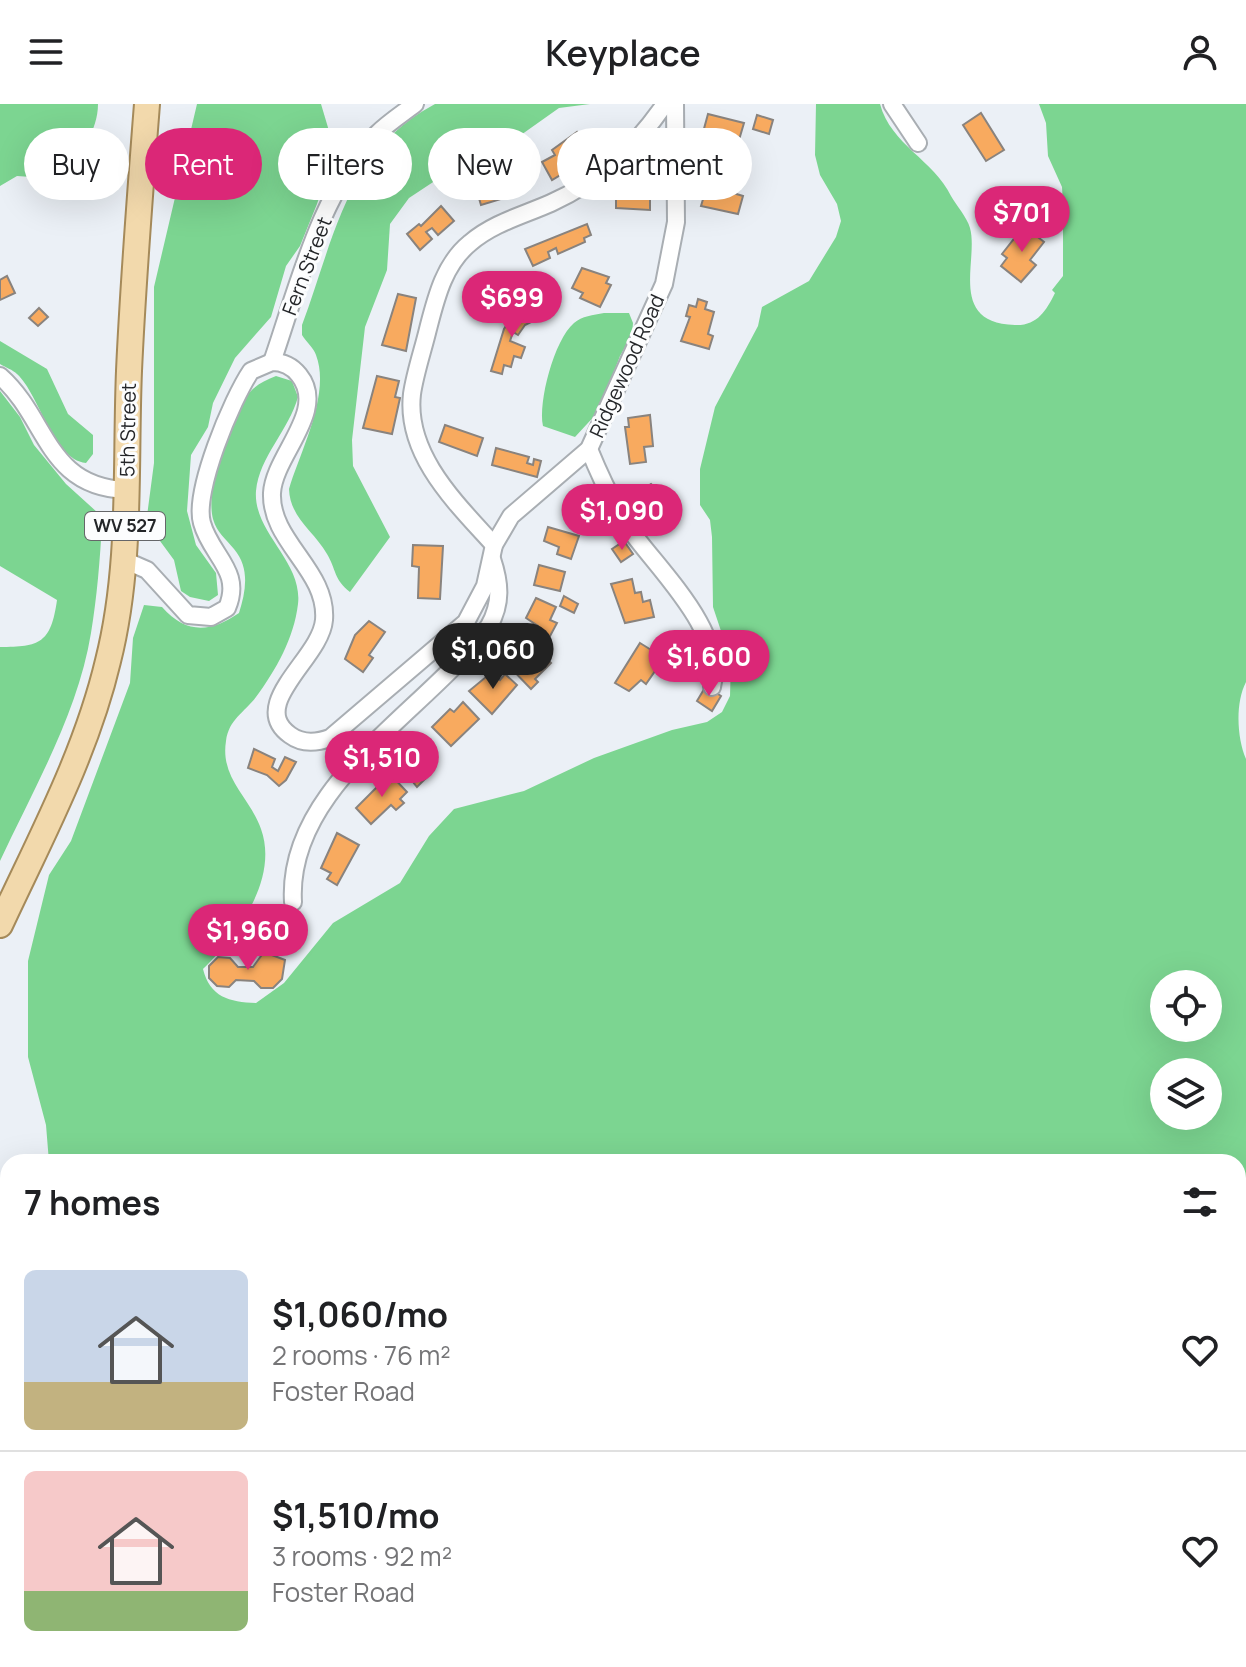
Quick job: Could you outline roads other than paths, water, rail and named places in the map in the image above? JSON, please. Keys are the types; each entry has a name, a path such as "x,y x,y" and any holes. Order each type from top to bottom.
{"main road":[{"name":"5th Street","path":"0,925 62,792 92,715 113,639 124,560 129,371 147,104"}],"street":[{"name":"Fern Street","path":"272,362 311,249 331,205 365,148 415,104"},
{"path":"293,902 297,857 310,827 339,782 489,626 499,597 493,551 435,474 416,437 412,395 442,280 454,259 487,230 554,202 603,173 624,155 665,104"},
{"name":"Ridgewood Road","path":"272,362 294,370 308,393 307,409 278,468 272,497 285,536 313,575 324,606 324,622 316,646 277,700 278,722 285,732 307,742 330,738 443,644 477,607 493,551 522,504 589,449 664,284 676,222 675,104"},
{"path":"892,104 918,143"},
{"path":"124,560 147,570 188,615 211,617 227,608 233,587 231,576 202,525 200,498 246,379 258,366 272,362"},
{"path":"0,376 20,397 62,464 94,484 126,490"},
{"path":"589,449 627,526 708,639 715,664 712,687"}]}
